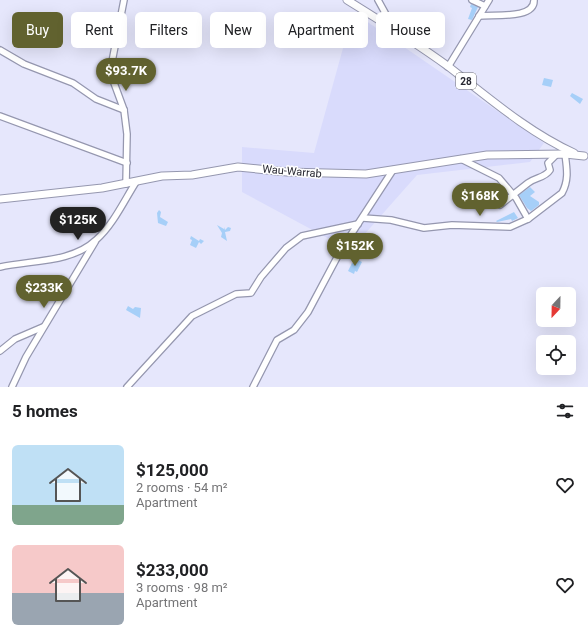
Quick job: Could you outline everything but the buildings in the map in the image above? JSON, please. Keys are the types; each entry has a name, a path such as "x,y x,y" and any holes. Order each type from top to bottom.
{"main road":[{"name":"28","path":"347,0 376,19"},
{"name":"28","path":"420,48 448,67 516,120 564,148 586,157"},
{"name":"Wau-Warrab","path":"0,199 126,184 162,176 192,175 238,167 287,172 366,174 460,158 494,155 565,154 586,157"}],"street":[{"path":"124,0 110,72 124,110 127,134 126,184"},
{"path":"378,0 384,12"},
{"path":"472,0 485,6"},
{"path":"448,67 489,0"},
{"path":"479,16 516,15 532,9 534,6 534,0"},
{"path":"0,50 24,64 73,83 96,99 124,110"},
{"path":"0,116 127,163"},
{"path":"500,205 527,183 536,178 544,177 549,172 548,163 557,154"},
{"path":"363,218 391,220 416,227 429,228 452,225 510,227 528,219 562,193 566,186 568,174 565,154"},
{"path":"460,158 500,178 514,195 528,219"},
{"path":"253,387 277,340 294,330 308,312 324,279 393,170"},
{"path":"12,387 26,357 95,242 106,230 136,182"},
{"path":"127,387 192,316 236,294 250,293 261,277 286,248 297,239 302,236 358,224"},
{"path":"0,267 70,255 95,242"},
{"path":"0,351 15,339 44,327"}],"shaded area":[{"path":"368,22 376,28 376,48 405,48 544,143 530,162 417,175 355,245 333,241 242,192 242,147 314,153 343,48 368,48"}]}
